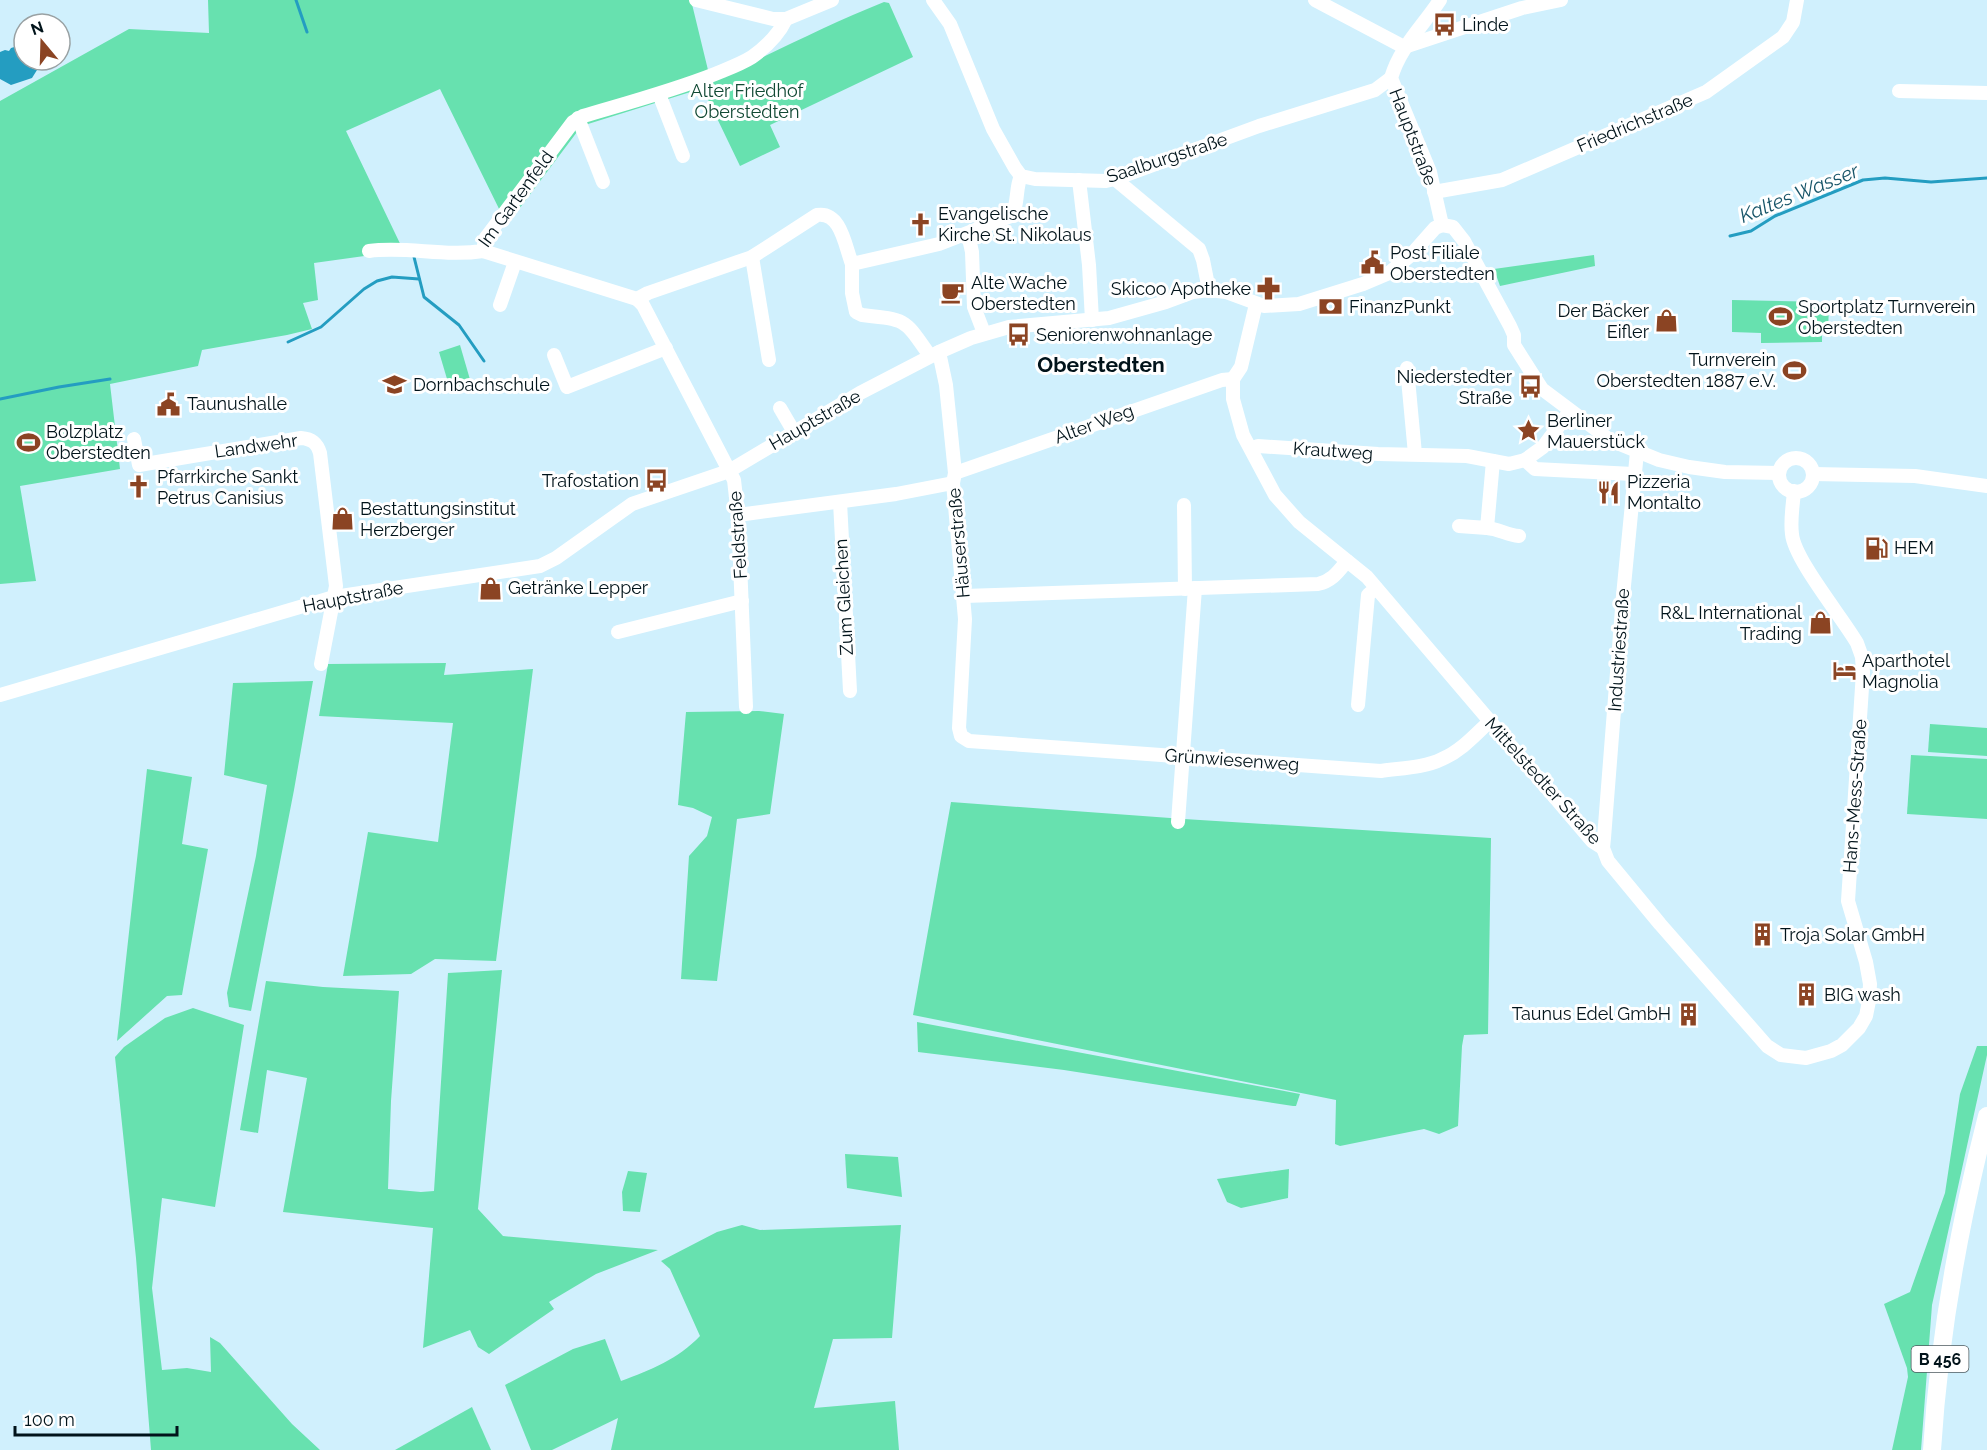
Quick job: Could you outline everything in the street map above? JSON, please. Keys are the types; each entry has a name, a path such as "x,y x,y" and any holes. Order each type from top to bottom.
{"main road":[{"name":"B 456","path":"1932,1450 1935,1389 1962,1224 1987,1116"}],"street":[{"path":"696,0 773,19 786,19 832,0"},
{"path":"852,264 920,250 968,234 1011,216 1017,208 1016,192 1021,176 993,129 950,24 933,0"},
{"path":"1315,0 1404,47 1522,8 1561,0"},
{"name":"Hauptstraße","path":"0,695 334,597 540,566 556,558 632,504 729,471 860,393 934,354 984,333 1009,327 1092,320 1132,312 1193,292 1209,290 1226,292 1256,304 1276,307 1299,304 1378,278 1402,263 1429,233 1442,225 1430,172 1391,78 1404,47 1427,20 1440,0"},
{"name":"Friedrichstraße","path":"1434,192 1503,180 1706,92 1783,37 1793,22 1797,0"},
{"path":"603,182 578,118 659,94 752,57 777,34 786,19"},
{"name":"Saalburgstraße","path":"1021,176 1035,179 1106,181 1115,179 1259,126 1375,90 1391,78"},
{"path":"1899,91 1987,93"},
{"path":"659,94 683,156"},
{"name":"Im Gartenfeld","path":"369,251 467,253 483,251 485,239 569,125 578,118"},
{"path":"1115,179 1191,242 1201,254 1209,290"},
{"path":"1079,180 1089,265 1092,320"},
{"path":"483,251 637,299 648,293 752,257 817,214 826,214 834,219 852,264 852,293 856,312 902,321 934,354"},
{"path":"1442,225 1453,227 1464,241 1514,335 1514,345 1535,380 1549,396 1610,440 1659,460 1718,472 1779,473"},
{"path":"968,234 972,252 974,307 984,333"},
{"path":"752,257 769,360"},
{"path":"500,306 515,262"},
{"name":"Feldstraße","path":"637,299 644,305 735,487 746,707"},
{"name":"Mittelstedter Straße","path":"1256,304 1241,367 1233,379 1235,410 1251,449 1281,504 1299,522 1367,577 1592,841 1603,848 1608,861 1660,924 1760,1039 1781,1055"},
{"path":"554,355 567,387 666,348"},
{"name":"Häuserstraße","path":"934,354 946,386 964,596 965,619 959,728 961,736"},
{"path":"1407,368 1415,454"},
{"name":"Alter Weg","path":"738,515 896,494 954,478 1187,391 1222,380 1233,379"},
{"path":"780,408 794,432"},
{"path":"1525,460 1543,447 1570,411"},
{"name":"Landwehr","path":"134,438 139,465 301,438 310,439 316,443 320,453 336,586 334,597"},
{"name":"Krautweg","path":"1251,449 1258,446 1350,453 1467,456 1509,464 1525,460 1535,469 1634,474"},
{"name":"Industriestraße","path":"1603,848 1637,452"},
{"path":"1799,458 1809,463 1813,474 1808,487 1794,492 1783,485 1779,473 1788,460 1799,458"},
{"path":"1487,528 1493,461"},
{"path":"1813,474 1915,476 1987,486"},
{"name":"Hans-Mess-Straße","path":"1781,1055 1806,1058 1831,1051 1842,1045 1859,1028 1866,1016 1870,984 1848,901 1863,694 1862,657 1853,635 1796,550 1791,533 1794,492"},
{"name":"Zum Gleichen","path":"840,502 850,691"},
{"path":"1178,822 1190,589 1184,505"},
{"path":"1459,526 1499,529 1505,535 1519,536"},
{"path":"964,596 1318,584 1334,577 1347,561"},
{"path":"1358,705 1368,595 1376,588"},
{"path":"321,664 334,597"},
{"name":"Feldstraße","path":"618,632 742,601"},
{"name":"Grünwiesenweg","path":"961,736 969,741 1382,771 1442,760 1490,722"}],"green space":[{"path":"208,0 691,0 708,70 695,76 700,89 588,124 577,132 507,225 440,89 346,131 406,256 386,253 314,263 318,300 303,303 312,329 202,350 198,366 110,384 120,469 20,486 36,581 0,584 0,101 52,72 72,72 72,61 129,29 209,33"},
{"name":"Alter Friedhof Oberstedten","path":"884,2 889,3 913,57 770,125 780,147 740,166 701,85"},
{"path":"1594,255 1595,266 1500,286 1494,269"},
{"name":"Sportplatz Turnverein Oberstedten","path":"1732,300 1829,302 1828,335 1822,335 1822,342 1761,343 1761,333 1732,332"},
{"path":"460,345 471,383 450,389 439,352"},
{"path":"446,663 444,675 533,669 496,961 435,959 411,974 343,976 368,832 438,842 453,723 319,716 328,664"},
{"path":"313,681 251,1011 229,1007 227,993 256,856 267,785 224,775 233,683"},
{"path":"759,711 784,714 770,814 737,819 717,981 681,979 689,856 707,836 712,817 693,808 678,805 686,712"},
{"path":"1930,724 1987,728 1987,756 1928,752"},
{"path":"1911,755 1987,759 1987,819 1907,814"},
{"path":"147,769 192,777 182,844 208,849 182,995 167,996 117,1041"},
{"path":"951,802 1491,838 1488,1034 1464,1035 1458,1126 1439,1134 1424,1129 1340,1146 1335,1144 1336,1100 913,1015"},
{"path":"502,970 478,1209 503,1236 658,1250 596,1274 549,1302 554,1309 489,1354 478,1347 470,1330 423,1348 433,1228 283,1212 307,1078 267,1070 258,1133 240,1130 266,981 399,991 391,1101 388,1189 421,1192 434,1191 448,973"},
{"path":"193,1008 244,1025 215,1207 162,1198 152,1288 162,1370 187,1368 211,1372 210,1337 220,1343 292,1424 320,1450 151,1450 136,1258 115,1057 124,1047 165,1018"},
{"path":"917,1022 1300,1094 1296,1106 1293,1106 1064,1070 918,1052"},
{"path":"1977,1046 1987,1046 1987,1055 1932,1305 1921,1450 1892,1450 1908,1377 1907,1368 1884,1304 1910,1292 1945,1193 1960,1094"},
{"path":"845,1154 898,1157 902,1197 847,1188"},
{"path":"1289,1169 1288,1198 1241,1208 1227,1202 1217,1179"},
{"path":"628,1171 647,1173 640,1212 623,1211 622,1192"},
{"path":"742,1225 760,1230 901,1225 892,1338 833,1339 814,1408 895,1401 899,1450 611,1450 618,1418 552,1450 531,1450 505,1385 573,1349 605,1339 621,1381 653,1368 683,1351 700,1336 670,1269 661,1261 717,1232"},
{"path":"472,1407 491,1450 395,1450"}],"water":[{"path":"11,48 12,72 36,72 32,78 11,85 0,79 0,52 9,51"}],"waterway":[{"name":"Kaltes Wasser","path":"296,0 307,32"},
{"name":"Kaltes Wasser","path":"1730,236 1751,231 1775,216 1863,180 1885,178 1931,182 1987,178"},
{"name":"Kaltes Wasser","path":"414,257 424,297 459,325 484,361"},
{"name":"Kaltes Wasser","path":"288,342 321,327 364,289 377,281 392,277 419,279"},
{"name":"Kaltes Wasser","path":"0,399 110,379"}],"place":[{"name":"Linde","path":"1444,25"},
{"name":"Evangelische Kirche St. Nikolaus","path":"920,224"},
{"name":"Post Filiale Oberstedten","path":"1372,263"},
{"name":"Skicoo Apotheke","path":"1269,289"},
{"name":"Alte Wache Oberstedten","path":"953,293"},
{"name":"FinanzPunkt","path":"1331,307"},
{"name":"Sportplatz Turnverein Oberstedten","path":"1780,317"},
{"name":"Der Bäcker Eifler","path":"1667,321"},
{"name":"Seniorenwohnanlage","path":"1018,335"},
{"name":"Turnverein Oberstedten 1887 e.V.","path":"1794,370"},
{"name":"Dornbachschule","path":"395,385"},
{"name":"Niederstedter Straße","path":"1530,387"},
{"name":"Taunushalle","path":"169,404"},
{"name":"Berliner Mauerstück","path":"1529,431"},
{"name":"Bolzplatz Oberstedten","path":"28,442"},
{"name":"Trafostation","path":"657,481"},
{"name":"Pfarrkirche Sankt Petrus Canisius","path":"139,487"},
{"name":"Pizzeria Montalto","path":"1609,492"},
{"name":"Bestattungsinstitut Herzberger","path":"342,519"},
{"name":"HEM","path":"1876,548"},
{"name":"Getränke Lepper","path":"490,588"},
{"name":"R&L International Trading","path":"1820,623"},
{"name":"Aparthotel Magnolia","path":"1844,671"},
{"name":"Troja Solar GmbH","path":"1762,935"},
{"name":"BIG wash","path":"1806,995"},
{"name":"Taunus Edel GmbH","path":"1689,1014"}],"district":[{"name":"Oberstedten","path":"1101,365"}]}
